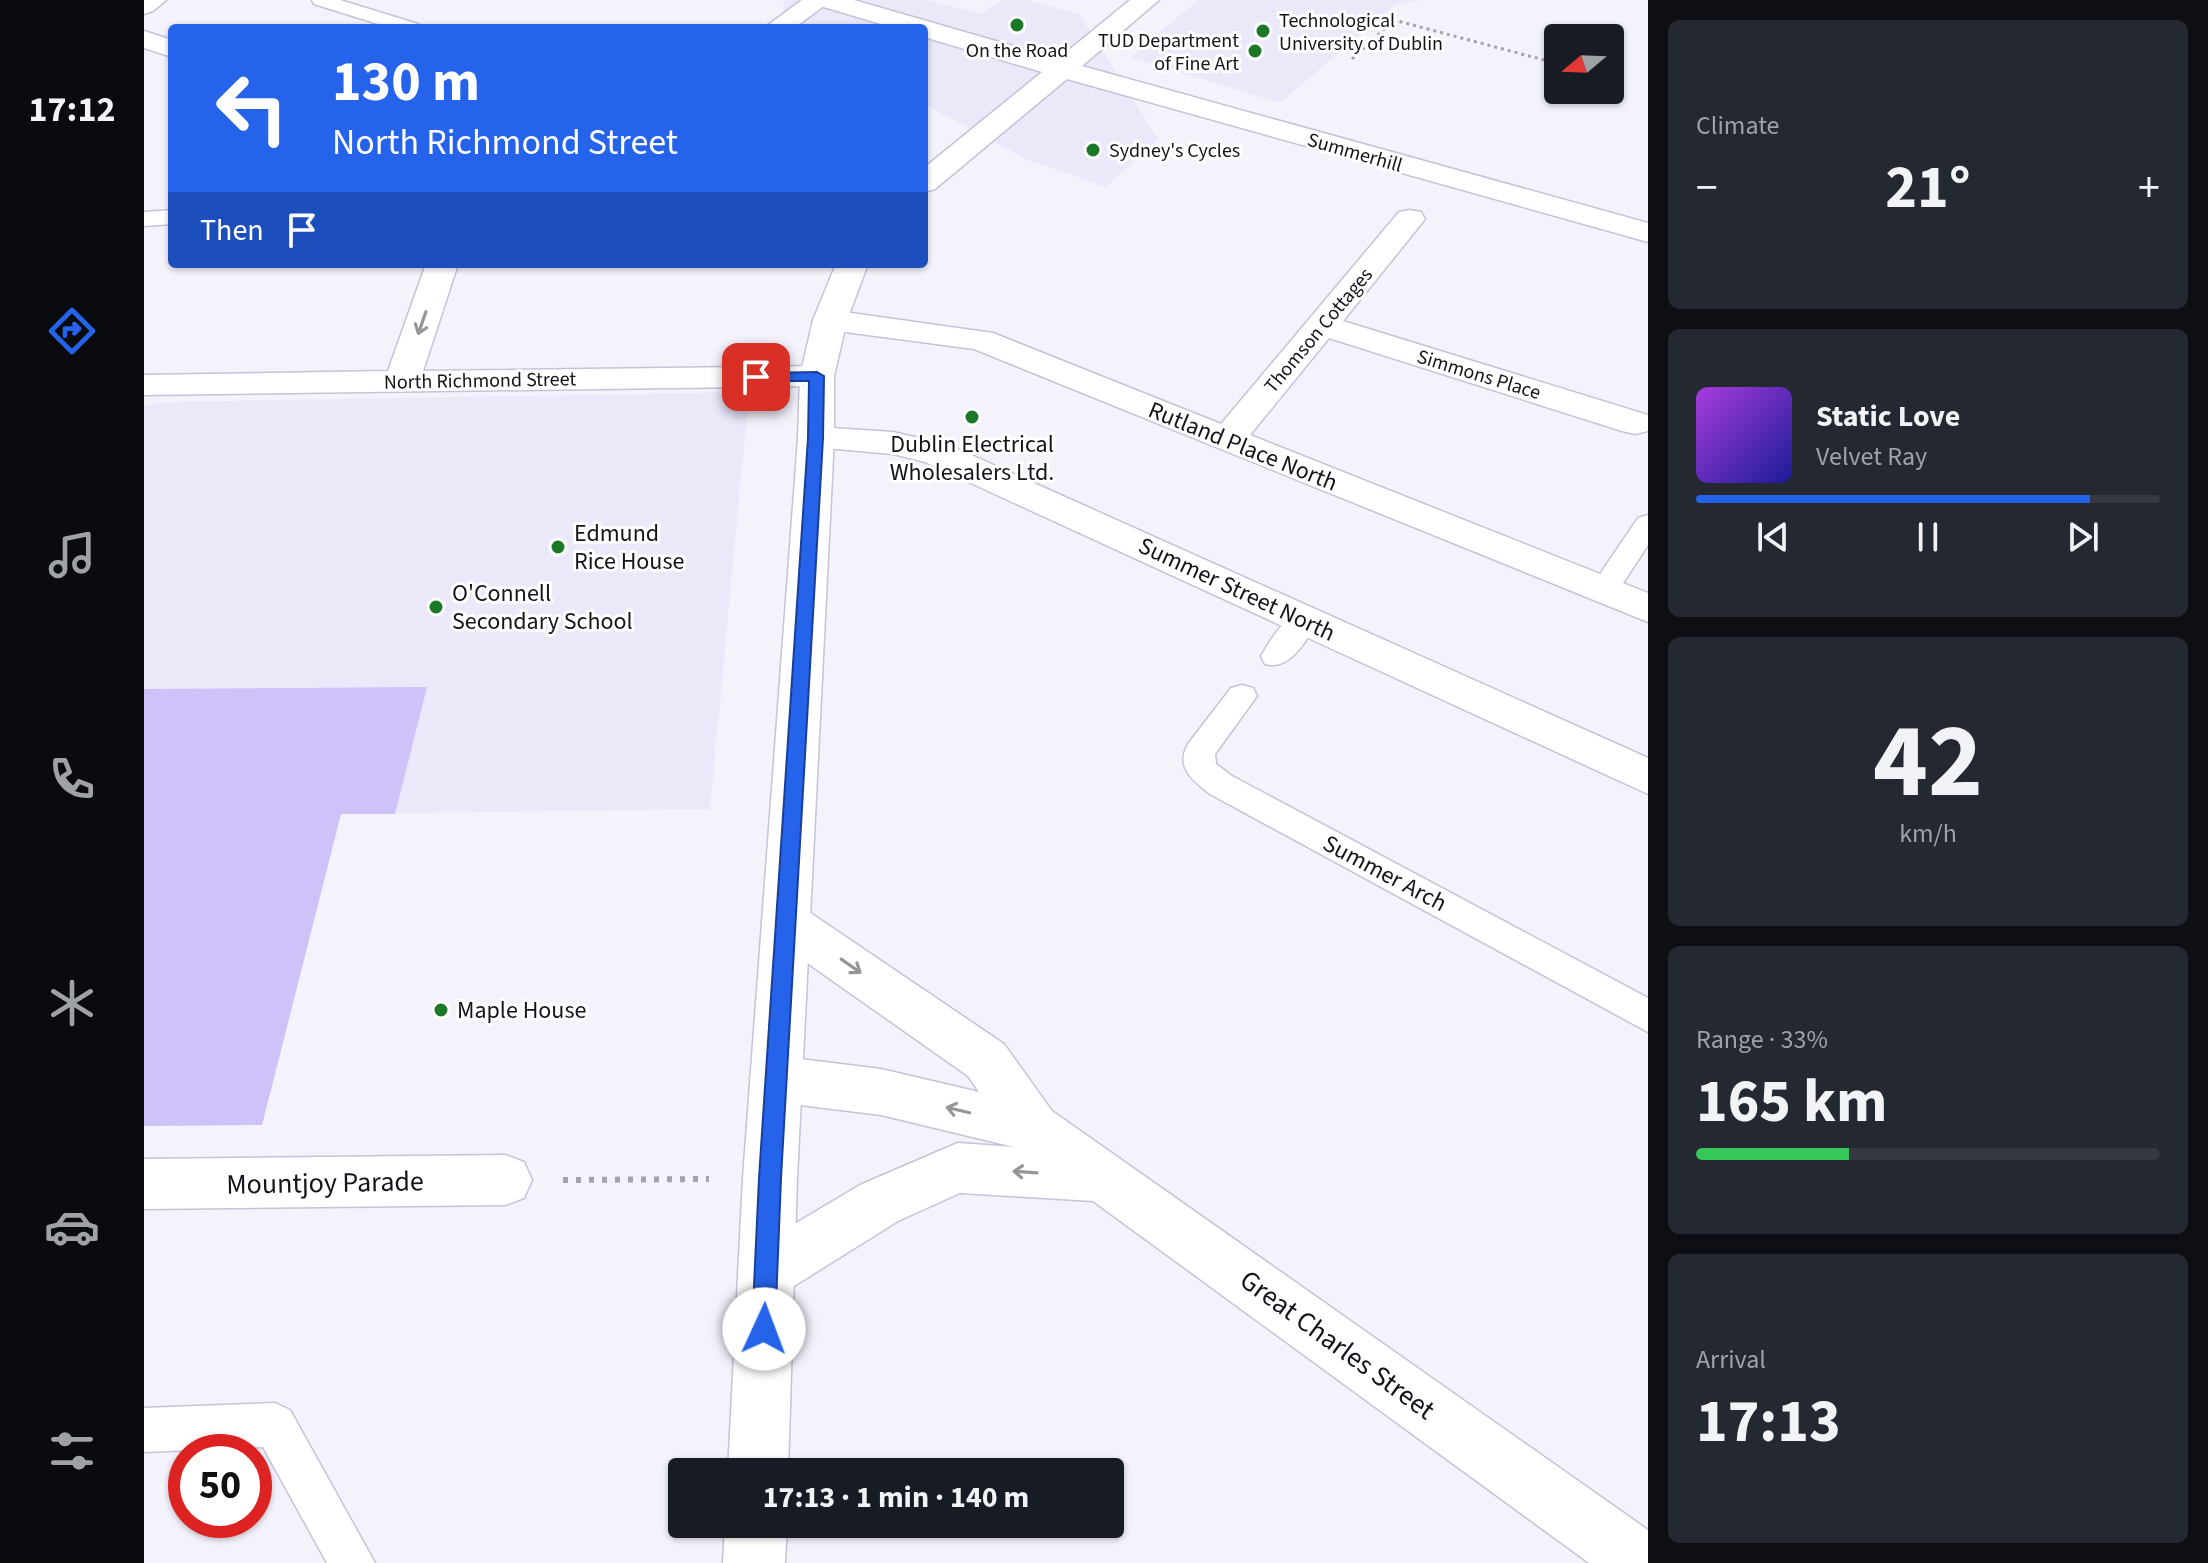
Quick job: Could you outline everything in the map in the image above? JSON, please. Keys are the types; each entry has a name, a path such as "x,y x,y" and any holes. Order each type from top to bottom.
{"street":[{"path":"144,6 153,0"},
{"path":"783,24 819,0"},
{"name":"Summerhill","path":"826,0 908,24"},
{"path":"928,180 1146,0"},
{"name":"Summerhill","path":"928,30 1648,233"},
{"path":"144,39 168,48"},
{"name":"Thomson Cottages","path":"1227,440 1410,219"},
{"path":"402,381 441,268"},
{"path":"759,1458 770,1178 816,438 817,376 830,320 850,268"},
{"name":"Rutland Place North","path":"830,320 981,340 1648,608"},
{"name":"Simmons Place","path":"1322,325 1635,423"},
{"name":"North Richmond Street","path":"144,385 817,376"},
{"name":"Summer Street North","path":"816,438 893,443 936,453 1648,777"},
{"name":"Great Charles Street","path":"786,922 986,1060 1034,1128 1641,1563"},
{"name":"Great Charles Street","path":"776,1079 881,1092 1034,1128"},
{"path":"766,1272 879,1203 958,1168 1102,1177"},
{"name":"Mountjoy Parade","path":"144,1184 505,1180"},
{"path":"754,1563 755,1538"}],"lane":[{"path":"321,0 398,24"},
{"path":"144,219 168,217"},
{"path":"1604,590 1648,524"},
{"path":"1276,656 1303,621"},
{"name":"Summer Arch","path":"1242,696 1199,752 1200,769 1221,785 1648,1016"},
{"path":"144,1430 275,1425 352,1563"}],"path":[{"path":"1352,59 1394,20 1544,60"},
{"path":"625,1180 770,1178"}],"shaded area":[{"path":"784,0 927,0 981,14 1002,0 1026,0 1079,14 1158,139 1106,187 1028,160 928,106 928,24 781,24"},
{"name":"Technological University of Dublin","path":"1198,0 1421,0 1395,5 1280,103 1131,57"},
{"name":"O'Connell Secondary School","path":"749,392 710,809 341,814 262,1125 144,1126 144,406 167,402"},
{"path":"427,687 395,814 341,814 262,1125 144,1126 144,689"}],"place":[{"name":"On the Road","path":"1017,25"},
{"name":"Technological University of Dublin","path":"1263,31"},
{"name":"TUD Department of Fine Art","path":"1255,51"},
{"name":"Sydney's Cycles","path":"1093,150"},
{"name":"Dublin Electrical Wholesalers Ltd.","path":"972,417"},
{"name":"Edmund Rice House","path":"558,547"},
{"name":"O'Connell Secondary School","path":"436,607"},
{"name":"Maple House","path":"441,1010"}],"route":[{"path":"756,377 817,376 816,438 770,1178 764,1329"}]}
